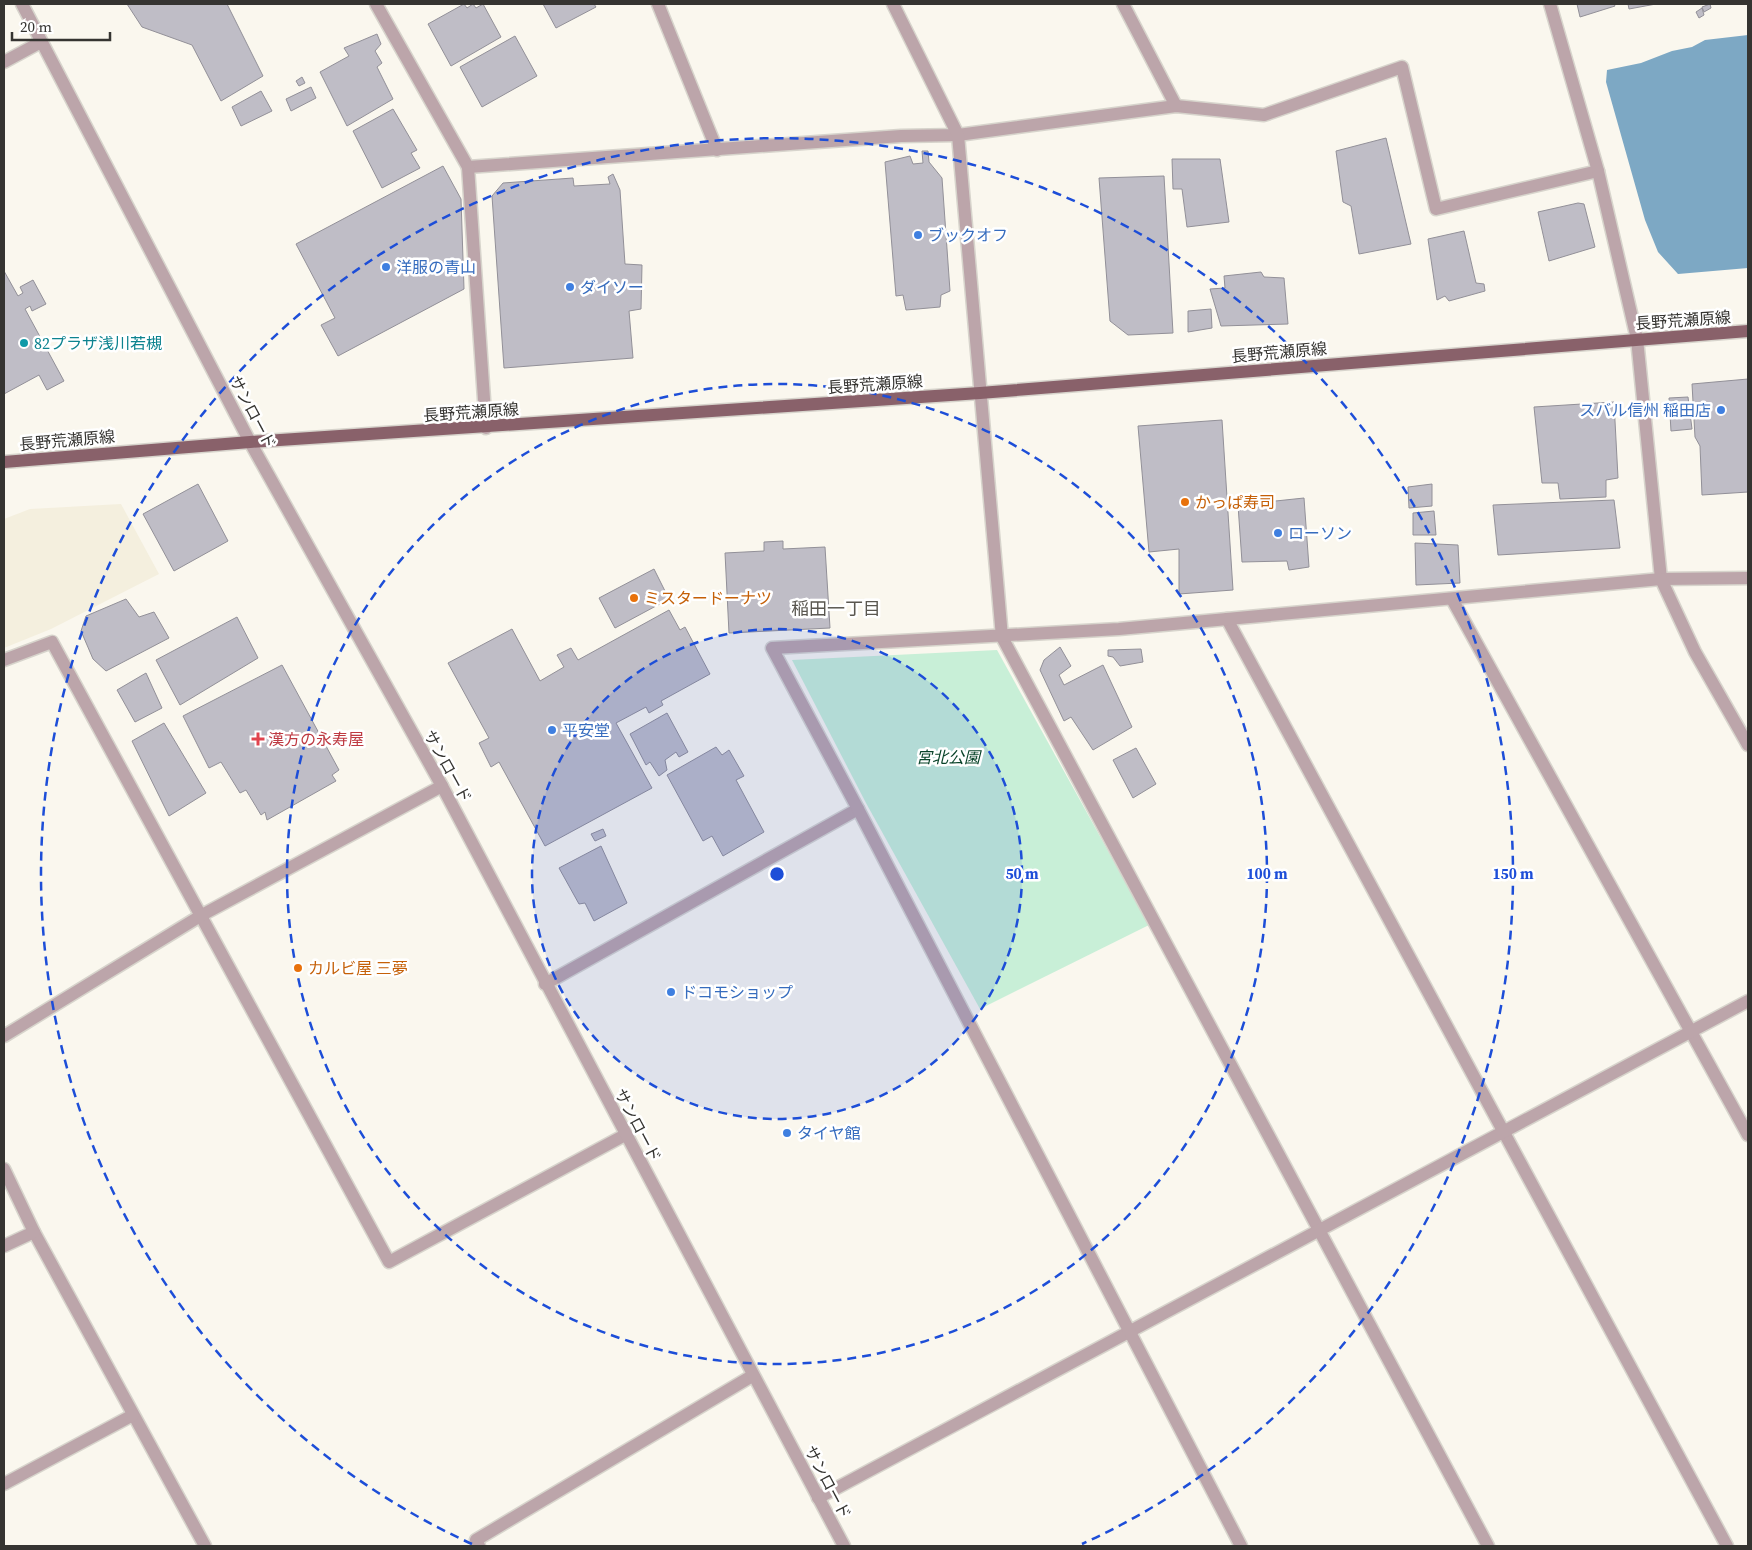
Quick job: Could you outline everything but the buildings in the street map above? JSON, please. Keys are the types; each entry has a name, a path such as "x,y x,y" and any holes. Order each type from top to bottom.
{"main road":[{"name":"長野荒瀬原線","path":"4,462 250,442 486,428 980,393 1748,331"}],"street":[{"name":"サンロード","path":"22,4 250,442 442,786 752,1376 844,1546"},
{"path":"376,4 468,167 486,428"},
{"path":"658,4 717,150"},
{"path":"893,4 958,135 1002,637 1488,1546"},
{"path":"1124,4 1176,106"},
{"path":"1550,4 1598,171 1637,339 1661,578 1696,652 1748,745"},
{"path":"4,62 41,42"},
{"path":"468,167 901,136 958,135 1176,106 1264,115 1402,67 1436,209 1598,171"},
{"path":"1241,1546 858,809 772,648 1002,637 1120,629 1661,578 1748,578"},
{"path":"1452,599 1748,1135"},
{"path":"1227,619 1727,1546"},
{"path":"4,660 52,642 389,1262 625,1135"},
{"path":"4,1036 202,915 442,786"},
{"path":"545,984 858,809"},
{"path":"818,1498 1748,1001"},
{"path":"4,1169 34,1232 205,1546"},
{"path":"4,1246 34,1232"},
{"path":"479,1546 476,1540 752,1376"},
{"path":"4,1484 133,1414"}],"shaded area":[{"path":"121,504 159,574 51,629 4,648 4,519 30,509"}],"green space":[{"name":"宮北公園","path":"997,650 1149,925 980,1009 866,803 792,660"}],"water":[{"path":"1748,35 1748,268 1678,274 1658,252 1645,220 1606,82 1607,70 1641,63 1672,51 1692,47 1705,40"}],"place":[{"name":"ブックオフ","path":"918,235"},
{"name":"洋服の青山","path":"386,267"},
{"name":"ダイソー","path":"570,287"},
{"name":"82プラザ浅川若槻","path":"24,343"},
{"name":"スバル信州 稲田店","path":"1721,410"},
{"name":"かっぱ寿司","path":"1185,502"},
{"name":"ローソン","path":"1278,533"},
{"name":"ミスタードーナツ","path":"634,598"},
{"name":"平安堂","path":"552,730"},
{"name":"漢方の永寿屋","path":"258,739"},
{"name":"カルビ屋 三夢","path":"298,968"},
{"name":"ドコモショップ","path":"671,992"},
{"name":"タイヤ館","path":"787,1133"}],"district":[{"name":"稲田一丁目","path":"836,608"}]}
